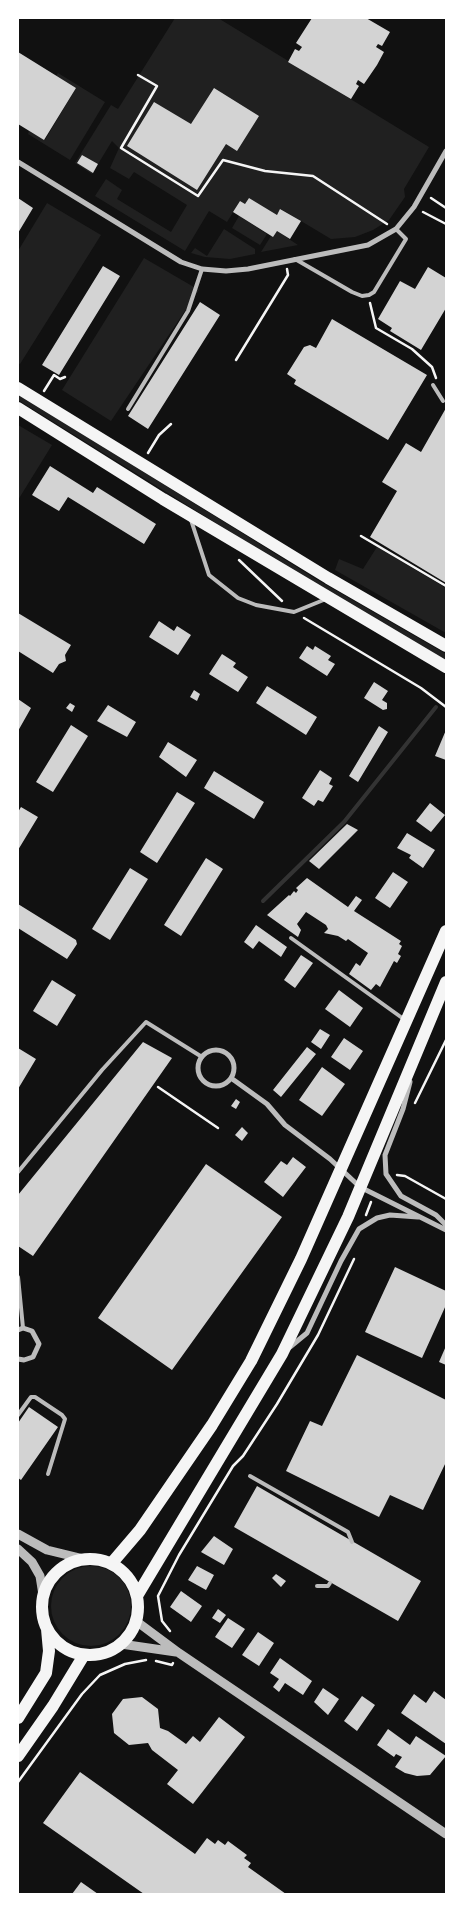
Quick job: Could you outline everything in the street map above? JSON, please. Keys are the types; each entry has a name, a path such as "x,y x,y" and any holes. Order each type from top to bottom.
{"main road":[{"path":"18,388 328,578 446,646"},
{"path":"18,408 190,515 446,667"},
{"path":"112,1564 140,1530 212,1425 251,1361 291,1282 342,1170 446,931"},
{"path":"137,1596 165,1546 282,1354 360,1187 446,982"},
{"path":"18,1718 46,1673 49,1651 47,1629 42,1612 43,1595 51,1578 66,1565 84,1559 98,1559 112,1564 123,1572 132,1583 137,1596 138,1609 136,1621 130,1634 122,1644 104,1653 84,1655 63,1646 47,1629"},
{"path":"18,1756 53,1706 84,1655"}],"street":[{"path":"18,162 181,262 202,269 226,271 248,269 368,245 396,229 414,207 446,151"},
{"path":"418,1048 403,1110 385,1155 386,1174 394,1189 401,1196 436,1215 446,1225"},
{"path":"218,1050 228,1056 233,1066 231,1078 218,1086 206,1083 202,1080 198,1068 202,1057 211,1051 218,1050"},
{"path":"231,1078 266,1104 285,1125 342,1170 360,1187 446,1230"},
{"path":"282,1354 307,1333 341,1261 359,1229 377,1218 390,1215 421,1217"},
{"path":"18,1359 29,1359 39,1348 36,1334 20,1329"},
{"path":"18,1534 47,1550 84,1559"},
{"path":"18,1549 32,1562 40,1576 43,1595"},
{"path":"136,1621 179,1653 446,1834"},
{"path":"122,1644 179,1653"}],"lane":[{"path":"295,259 352,292 362,296 369,295 374,292 406,240 396,229"},
{"path":"128,408 188,312 202,269"},
{"path":"435,383 443,402"},
{"path":"190,515 209,575 238,598 256,605 294,612 329,598"},
{"path":"291,938 407,1021"},
{"path":"18,1172 146,1022 202,1057"},
{"path":"18,1277 20,1329"},
{"path":"18,1415 30,1397 35,1397 65,1420 48,1474"},
{"path":"250,1476 348,1532 352,1542"},
{"path":"317,1586 328,1586 330,1583"}],"path":[{"path":"138,75 157,86 121,148 198,196 223,160 264,171 313,176 387,224"},
{"path":"431,198 446,208"},
{"path":"423,212 446,224"},
{"path":"236,360 288,275 286,261"},
{"path":"369,295 376,328 412,349 432,367 435,383"},
{"path":"45,389 54,375 60,379 65,377"},
{"path":"148,454 159,435 171,424"},
{"path":"361,536 446,586"},
{"path":"238,559 294,612 421,688 446,707"},
{"path":"158,1087 218,1128"},
{"path":"386,1174 405,1176 446,1199"},
{"path":"165,1546 179,1555 158,1596 162,1621 172,1634"},
{"path":"18,1782 82,1694 100,1675 125,1664 147,1659 172,1665 179,1653"}],"shaded area":[{"path":"175,18 218,18 429,147 404,189 405,197 389,220 373,230 355,237 331,239 281,209 277,215 249,198 245,204 240,201 227,222 209,211 185,251 95,196 106,179 122,190 117,199 171,232 187,205 134,172 129,179 110,168 119,148 112,141 98,164 82,155 77,162 92,174 75,163 111,105 118,109"},
{"path":"58,73 105,102 70,160 28,134 29,131 45,140 76,88 56,76"},
{"path":"47,203 101,235 20,364 18,363 18,251"},
{"path":"239,216 267,234 260,245 232,228"},
{"path":"224,229 255,249 255,254 230,259 205,257 191,253 195,248 207,256"},
{"path":"277,231 298,245 261,252 271,236"},
{"path":"144,258 199,290 111,421 62,390"},
{"path":"18,394 316,579 446,654 446,660 306,579 18,400"},
{"path":"18,425 52,445 18,500"},
{"path":"377,547 446,588 446,633 335,570 339,559 363,569"},
{"path":"91,1566 106,1569 119,1578 128,1591 131,1606 128,1621 119,1634 106,1643 91,1646 76,1643 63,1634 54,1621 51,1606 54,1591 63,1578 76,1569"}],"building":[{"path":"312,18 366,18 390,32 382,46 378,44 376,47 384,52 377,65 364,84 358,80 356,84 359,86 351,99 288,62 295,49 299,51 302,47 296,43"},
{"path":"18,52 76,88 44,140 18,124"},
{"path":"214,88 259,116 237,151 226,144 197,190 127,146 154,102 191,124"},
{"path":"82,155 98,164 93,173 77,163"},
{"path":"18,198 33,208 18,233"},
{"path":"249,198 277,215 280,209 301,221 290,239 277,231 273,237 233,212 240,201 245,204"},
{"path":"103,266 120,276 59,375 42,365"},
{"path":"428,267 446,278 446,308 421,350 390,331 392,328 378,319 400,281 415,289"},
{"path":"200,302 220,315 148,429 128,416"},
{"path":"332,319 427,375 388,440 294,384 296,380 287,374 304,347 310,345 316,348"},
{"path":"446,408 446,583 370,537 397,491 382,482 406,443 421,452"},
{"path":"50,466 93,493 97,487 156,524 144,544 68,497 59,511 32,495"},
{"path":"18,613 71,645 65,655 66,661 59,664 53,673 18,651"},
{"path":"159,621 174,631 177,626 191,635 178,655 149,637"},
{"path":"307,646 313,650 315,646 331,656 328,660 335,664 327,676 299,658"},
{"path":"222,654 236,663 233,667 248,677 238,692 209,674"},
{"path":"374,682 388,691 382,700 387,703 387,709 383,710 364,698"},
{"path":"267,686 317,717 306,735 256,703"},
{"path":"194,690 200,694 197,701 190,697"},
{"path":"18,699 31,708 18,731"},
{"path":"70,703 75,706 72,712 66,708"},
{"path":"108,705 136,722 127,737 97,721"},
{"path":"71,725 88,736 53,792 36,782"},
{"path":"379,726 388,732 358,782 349,776"},
{"path":"446,730 446,760 435,756"},
{"path":"168,742 197,760 186,777 159,757"},
{"path":"320,770 332,778 329,784 333,786 323,802 318,800 314,806 302,798"},
{"path":"214,771 264,802 254,819 204,788"},
{"path":"177,792 195,803 157,863 140,852"},
{"path":"430,803 445,815 431,832 416,821"},
{"path":"21,807 38,817 18,850 18,812"},
{"path":"347,824 358,830 319,869 309,861"},
{"path":"407,833 435,850 423,868 409,858 411,855 397,848"},
{"path":"206,858 223,869 181,936 164,925"},
{"path":"130,868 148,879 110,940 92,929"},
{"path":"393,872 408,882 390,908 375,898"},
{"path":"307,878 348,907 356,896 362,900 354,911 401,941 399,944 402,946 398,954 401,956 397,963 394,961 380,987 376,984 371,990 349,974 356,963 360,966 368,953 348,939 346,941 338,936 324,933 328,929 326,925 306,912 297,924 301,930 298,937 267,915 294,891 296,893 298,890 296,888"},
{"path":"18,904 76,940 77,944 67,959 18,928"},
{"path":"256,925 287,947 281,957 259,941 253,949 244,942"},
{"path":"301,955 313,963 295,988 284,980"},
{"path":"52,980 76,995 57,1026 33,1011"},
{"path":"339,990 363,1008 350,1027 325,1009"},
{"path":"320,1029 330,1035 321,1049 311,1042"},
{"path":"344,1038 363,1051 350,1070 331,1057"},
{"path":"143,1042 172,1058 33,1256 18,1246 18,1195"},
{"path":"307,1047 316,1054 281,1097 273,1090"},
{"path":"18,1048 36,1059 18,1089"},
{"path":"322,1067 345,1084 322,1116 299,1100"},
{"path":"236,1099 240,1102 236,1109 231,1106"},
{"path":"242,1127 248,1133 242,1141 235,1135"},
{"path":"293,1157 306,1167 283,1197 264,1182 281,1161 287,1165"},
{"path":"206,1164 282,1217 172,1370 98,1318"},
{"path":"395,1267 446,1291 446,1305 422,1358 365,1332"},
{"path":"446,1346 446,1365 439,1362"},
{"path":"357,1355 446,1400 446,1462 423,1510 390,1495 379,1517 286,1471 310,1421 322,1426"},
{"path":"29,1407 58,1427 21,1480 18,1478 18,1423"},
{"path":"257,1486 421,1581 398,1621 234,1527"},
{"path":"214,1536 233,1549 224,1565 201,1552"},
{"path":"197,1566 214,1575 206,1590 188,1580"},
{"path":"276,1574 286,1581 281,1587 272,1578"},
{"path":"181,1591 202,1606 191,1622 170,1607"},
{"path":"218,1609 226,1615 220,1623 212,1618"},
{"path":"228,1618 245,1629 232,1648 215,1637"},
{"path":"258,1632 274,1643 259,1666 242,1655"},
{"path":"280,1658 312,1681 303,1695 285,1683 279,1692 273,1687 279,1679 270,1673"},
{"path":"323,1688 339,1699 328,1715 314,1702"},
{"path":"434,1691 446,1700 446,1744 401,1713 414,1694 426,1703"},
{"path":"362,1696 375,1705 357,1731 344,1721"},
{"path":"142,1697 158,1709 160,1728 168,1731 186,1744 193,1736 200,1742 219,1717 245,1737 193,1804 167,1784 178,1770 152,1750 148,1743 129,1745 114,1733 112,1714 123,1699"},
{"path":"388,1729 410,1745 416,1736 446,1756 430,1775 417,1776 405,1773 395,1767 402,1757 396,1754 394,1757 377,1745"},
{"path":"80,1772 195,1854 207,1838 215,1844 218,1840 225,1845 228,1841 247,1855 244,1858 251,1863 248,1867 286,1894 144,1894 43,1823"},
{"path":"81,1882 98,1894 72,1894"}],"waterway":[{"path":"263,901 344,822 436,707"}]}
